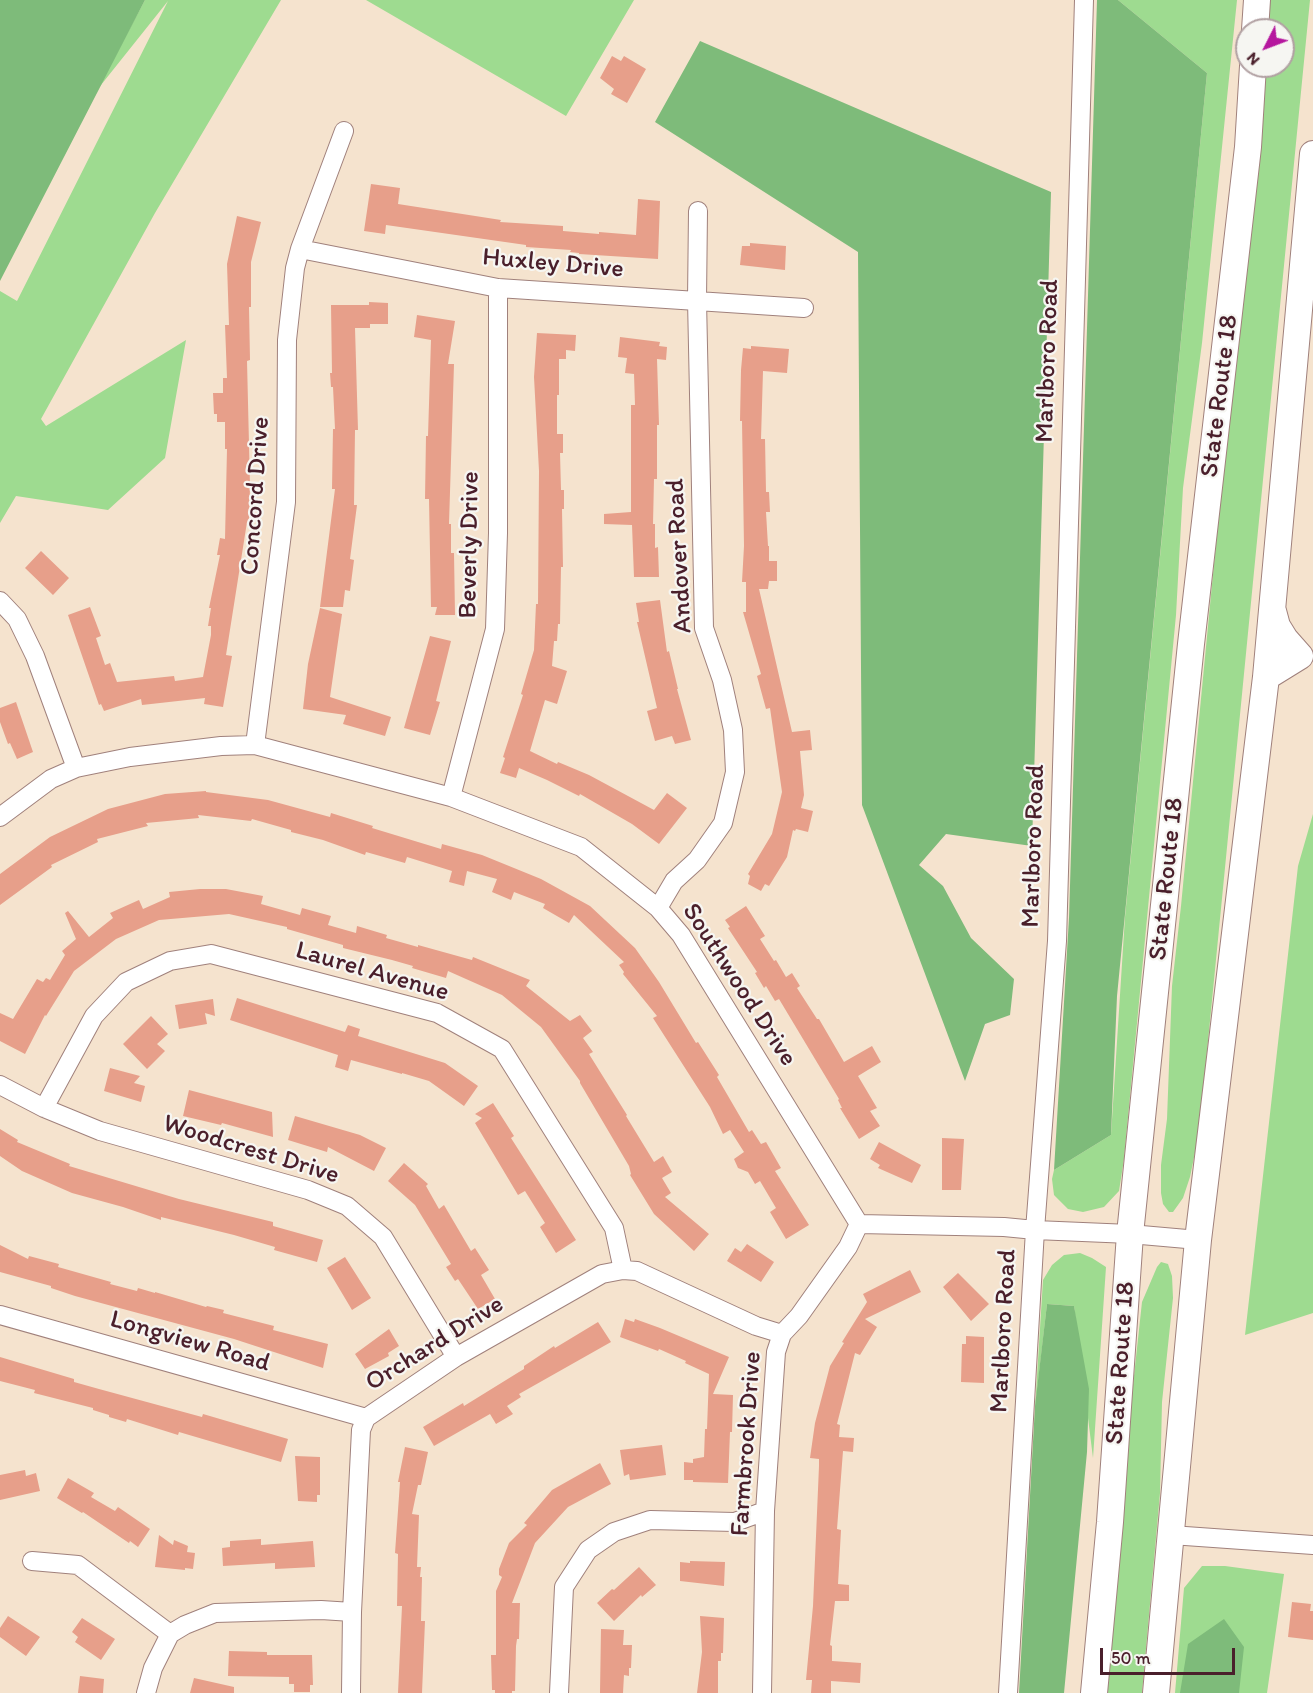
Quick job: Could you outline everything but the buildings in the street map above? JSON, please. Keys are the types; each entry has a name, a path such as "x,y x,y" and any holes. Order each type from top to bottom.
{"highway":[{"path":"1256,18 1257,0"},
{"name":"State Route 18","path":"1094,1693 1110,1522 1130,1234 1191,644 1248,147 1252,78"},
{"path":"1156,1693 1198,1240 1266,677 1313,154"},
{"path":"1266,677 1307,656 1281,633 1272,608"}],"street":[{"name":"Marlboro Road","path":"1008,1693 1035,1230 1057,941 1084,0"},
{"name":"Concord Drive","path":"255,745 286,502 287,340 294,268 344,131"},
{"name":"Andover Road","path":"658,908 674,881 698,860 723,823 735,772 733,730 722,680 704,628 697,300 698,211"},
{"name":"Huxley Drive","path":"300,249 498,288 804,308"},
{"name":"Beverly Drive","path":"451,797 495,629 498,533 498,288"},
{"path":"0,601 17,619 35,656 76,768"},
{"name":"Southwood Drive","path":"0,817 51,779 76,768 130,757 220,746 255,745 451,797 581,847 658,908 681,935 859,1224"},
{"name":"Laurel Avenue","path":"44,1108 93,1016 126,982 170,961 212,954 437,1013 502,1049 614,1228 623,1270"},
{"name":"Woodcrest Drive","path":"0,1085 44,1108 100,1131 308,1190 347,1206 383,1237 456,1357"},
{"path":"859,1224 1004,1227 1198,1240"},
{"name":"Farmbrook Drive","path":"762,1693 765,1510 776,1352 782,1334 799,1316 848,1247 859,1224"},
{"path":"623,1270 637,1271 756,1326 782,1334"},
{"name":"Orchard Drive","path":"351,1693 352,1612 361,1430 366,1418 456,1357 602,1274 623,1270"},
{"name":"Longview Road","path":"0,1315 366,1418"},
{"path":"559,1693 564,1587 588,1550 614,1532 650,1520 735,1522 765,1510"},
{"path":"1171,1535 1313,1545"},
{"path":"32,1561 78,1565 170,1634"},
{"path":"146,1693 153,1668 170,1634 185,1625 215,1613 321,1610 352,1612"}],"green space":[{"path":"0,0 145,0 0,281"},
{"path":"145,0 281,0 155,213 41,419 46,426 186,340 165,458 108,510 16,496 0,523 0,291 17,301 168,1 97,90"},
{"path":"366,0 634,0 566,116"},
{"path":"1097,0 1118,0 1207,73 1117,996 1111,1135 1054,1170 1069,918"},
{"path":"1118,0 1237,0 1202,343 1183,488 1176,615 1124,1159 1119,1191 1104,1207 1083,1212 1068,1209 1054,1195 1052,1179 1054,1170 1111,1135 1125,917 1207,73"},
{"path":"1268,0 1310,0 1199,1133 1183,1198 1173,1212 1169,1212 1163,1204 1161,1193 1161,1165 1167,1119 1172,986 1261,78 1295,78 1295,18 1266,18"},
{"path":"700,41 1051,192 1032,846 946,834 919,865 943,886 971,938 1014,979 1010,1015 985,1024 965,1081 862,805 858,252 655,122"},
{"path":"1313,814 1313,1313 1245,1335 1298,866"},
{"path":"1080,1253 1106,1267 1093,1458 1074,1306 1047,1304 1035,1409 1043,1280 1052,1265 1064,1255"},
{"path":"1161,1262 1168,1264 1172,1276 1173,1298 1162,1402 1160,1493 1142,1693 1103,1693 1119,1514 1142,1302"},
{"path":"1047,1304 1074,1306 1089,1389 1087,1452 1064,1693 1019,1693 1035,1406"},
{"path":"1202,1566 1225,1566 1284,1574 1267,1693 1175,1693 1184,1588"},
{"path":"1224,1619 1244,1647 1239,1693 1180,1693 1188,1644"}]}
